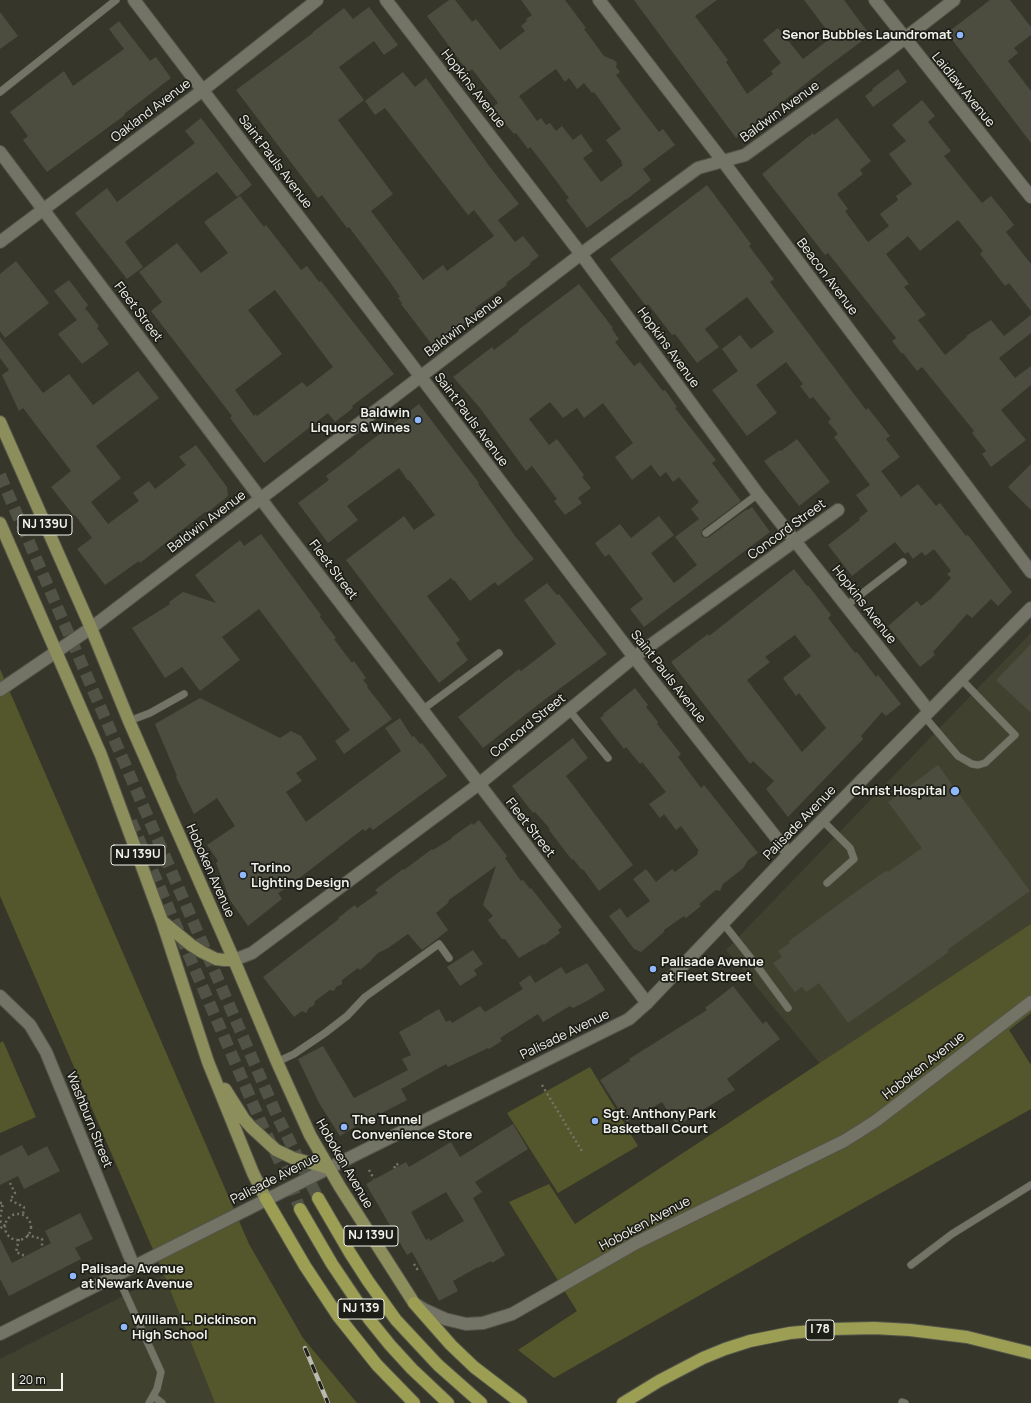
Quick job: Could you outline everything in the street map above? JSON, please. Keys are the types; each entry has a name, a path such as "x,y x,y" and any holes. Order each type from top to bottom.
{"highway":[{"name":"NJ 139","path":"318,1198 350,1253 386,1307 417,1344 457,1383 481,1403"},
{"name":"NJ 139U","path":"266,1199 305,1266 334,1310 358,1342 389,1378 414,1403"},
{"name":"NJ 139","path":"300,1209 335,1270 369,1319 401,1357 444,1399"},
{"name":"NJ 139U","path":"414,1303 451,1345 474,1367 520,1403"},
{"name":"I 78","path":"623,1403 659,1381 703,1358 750,1341 790,1333 833,1329 874,1328 910,1330 967,1337 1031,1353"}],"main road":[{"name":"Hoboken Avenue","path":"0,422 91,628 129,721 310,1135 328,1168 414,1303"},
{"name":"NJ 139U","path":"0,523 101,755 162,921 208,1062 253,1173 266,1199"},
{"path":"162,921 191,946 202,952 216,959 234,960"},
{"path":"208,1062 244,1119 266,1142 276,1150 293,1158 328,1168"}],"street":[{"name":"Saint Pauls Avenue","path":"134,0 634,657 789,854"},
{"name":"Oakland Avenue","path":"0,242 203,90 317,0"},
{"name":"Hopkins Avenue","path":"386,0 581,254 758,494 846,605 927,714"},
{"name":"Beacon Avenue","path":"599,0 722,160 1031,572"},
{"name":"Laidlaw Avenue","path":"874,0 1031,197"},
{"name":"Baldwin Avenue","path":"2,689 91,628 581,254 698,168 722,160 745,155 904,39 954,0"},
{"name":"Fleet Street","path":"0,152 261,499 647,1003"},
{"name":"Concord Street","path":"234,960 252,953 479,784 634,657 838,510"},
{"name":"Palisade Avenue","path":"0,1334 234,1215 629,1019 647,1003 822,820 1031,608"},
{"name":"Washburn Street","path":"0,996 30,1025 46,1052 139,1264"},
{"name":"Hoboken Avenue","path":"414,1303 440,1317 466,1324 483,1324 512,1314 636,1244 844,1141 877,1120 1031,1002"}],"lane":[{"path":"0,92 116,0"},
{"path":"706,533 758,494"},
{"path":"846,605 903,562"},
{"path":"422,710 499,653"},
{"path":"927,714 958,756 972,764 978,765 985,763 1015,735 961,679"},
{"path":"129,721 150,713 184,694"},
{"path":"569,710 608,758"},
{"path":"822,820 850,848 854,859 827,883"},
{"path":"723,924 788,1008"},
{"path":"277,1062 294,1054 326,1033 347,1016 365,998 439,944 449,958"},
{"path":"911,1265 952,1234 1031,1185"},
{"path":"117,1275 161,1372 157,1389 149,1403"},
{"path":"153,1396 162,1403"}],"path":[{"path":"542,1085 583,1153"},
{"path":"395,1168 394,1166 400,1163"},
{"path":"369,1170 374,1179"},
{"path":"0,1228 5,1226 8,1218 19,1213 26,1216 31,1223 30,1232 20,1239 11,1238 5,1230 5,1226 0,1219 1,1203 10,1200 15,1193 10,1183"},
{"path":"10,1200 24,1207 23,1214"},
{"path":"27,1235 42,1240 42,1247"},
{"path":"20,1239 16,1252 25,1256"},
{"path":"414,1264 417,1269 420,1267"}],"shaded area":[{"name":"Christ Hospital","path":"1031,633 1031,950 828,1073 726,950"},
{"name":"William L. Dickinson High School","path":"164,1275 215,1403 0,1403 0,1359"}],"green space":[{"path":"0,669 249,1244 303,1338 357,1403 215,1403 164,1275 0,896"},
{"path":"1031,924 1031,1013 1009,1030 1031,1065 1031,1109 554,1378 518,1350 577,1311 509,1202 549,1184 575,1224"},
{"path":"3,1041 36,1117 0,1133 0,1043"},
{"path":"590,1067 638,1146 558,1193 507,1113"}],"building":[{"path":"449,0 455,0 472,22 476,19 500,50 525,31 521,26 527,21 526,19 532,15 521,0 565,0 586,28 584,29 604,56 614,60 617,63 616,67 620,72 616,75 633,98 659,132 663,129 675,145 643,169 651,180 587,228 566,200 569,198 542,162 530,147 528,149 516,133 514,134 493,107 498,103 472,69 468,72 427,16","holes":["556,69 565,82 569,78 577,89 584,83 592,93 594,92 621,129 606,140 623,165 601,182 583,158 593,151 581,134 573,140 562,126 556,131 550,123 546,125 541,118 537,121 519,96"]},
{"path":"634,0 717,0 695,16 728,60 726,62 747,94 773,74 771,71 781,63 763,40 778,28 803,59 832,37 804,0 844,0 870,35 736,138"},
{"path":"990,0 1010,0 1031,27 1031,35 1014,48 1018,53 1008,61 1031,91 1031,143 947,33"},
{"path":"369,7 398,45 384,55 374,41 339,67 364,100 338,120 393,194 371,211 423,280 443,265 447,271 494,236 474,210 468,215 385,108 375,115 365,101 403,72 415,87 426,78 490,167 519,204 498,220 515,242 523,236 539,256 506,283 507,285 475,308 478,313 433,346 401,304 402,303 398,298 400,297 390,282 349,227 347,228 322,195 318,198 236,90 344,8 353,19"},
{"path":"0,12 18,36 0,49"},
{"path":"119,21 150,61 156,57 171,78 124,114 125,115 47,172 23,140 28,136 10,112 64,71 73,86 124,49 109,29"},
{"path":"898,69 907,82 873,107 865,96"},
{"path":"922,100 935,116 928,122 951,151 944,156 982,203 991,196 1001,208 1014,225 1006,232 1031,264 1031,311 1009,283 1005,286 980,254 983,251 958,220 920,251 908,236 886,254 909,284 904,287 926,315 918,320 945,355 967,337 966,336 991,320 1004,336 1031,315 1031,333 999,358 1015,378 1031,366 1031,385 1001,410 1026,440 991,467 982,454 986,451 972,433 974,431 922,367 917,371 903,353 902,354 892,341 896,338 828,253 825,255 762,174 813,133 814,135 837,118 871,161 860,170 863,174 837,194 848,209 845,211 868,242 889,226 880,214 898,200 896,196 912,184 889,154 906,141 892,125"},
{"path":"201,118 252,185 237,197 217,172 177,202 125,242 143,267 127,279 75,213 107,188 117,202 195,143 185,131"},
{"path":"707,185 751,244 749,246 774,279 770,282 866,410 868,408 890,436 886,439 900,457 881,471 901,497 918,484 936,506 940,503 966,536 968,535 1012,592 998,606 991,599 972,618 967,614 933,652 935,655 920,667 888,626 917,601 921,606 932,598 951,578 947,574 951,571 934,549 925,556 922,552 913,559 908,552 905,554 895,542 852,576 828,545 860,520 859,518 868,511 856,495 870,485 834,437 838,434 828,422 831,419 813,397 810,399 800,386 803,384 786,362 756,385 777,413 747,436 712,390 738,371 722,349 740,335 751,349 774,332 747,297 705,329 719,347 697,363 675,334 672,335 648,304 646,306 610,259"},
{"path":"240,196 264,227 266,225 301,270 307,266 319,282 321,281 394,374 352,406 353,408 335,422 328,413 264,463 230,418 232,416 151,311 162,302 139,272 177,243 201,273 228,253 204,222","holes":["275,290 333,367 307,387 302,382 257,416 256,414 254,416 235,390 282,354 248,310"]},
{"path":"16,261 49,303 5,338 0,331 0,274"},
{"path":"69,280 88,305 85,308 99,326 97,328 109,344 82,364 58,334 77,320 54,291"},
{"path":"579,284 613,328 612,329 619,339 615,342 634,366 640,362 663,391 665,390 677,407 675,408 716,460 712,463 741,501 703,529 701,533 702,536 706,538 709,537 747,509 748,510 752,507 770,532 644,627 630,609 643,599 609,554 605,557 595,543 620,524 631,538 659,516 674,535 651,553 674,583 697,565 675,537 699,519 691,509 699,502 679,477 673,482 666,472 660,477 651,465 632,480 615,457 633,443 603,403 584,418 577,408 563,418 550,402 529,419 549,445 557,439 584,475 582,477 591,488 578,498 582,503 565,515 554,501 557,499 532,466 526,471 480,408 453,377 492,347 494,350"},
{"path":"0,337 43,393 69,374 93,405 138,371 159,398 96,446 121,478 91,502 108,524 139,501 133,493 149,481 155,489 186,465 179,457 196,445 227,487 228,496 207,513 205,512 140,563 139,561 105,585 77,549 92,538 51,487 71,471 23,408 19,411 2,375 9,370 0,358"},
{"path":"419,404 479,483 478,484 515,536 534,559 498,586 495,582 470,601 451,578 427,596 460,640 456,643 468,660 439,683 346,560 404,516 414,530 435,515 409,480 408,481 399,468 347,506 358,520 328,543 298,503 329,480 326,476"},
{"path":"797,439 830,482 799,506 764,461"},
{"path":"1031,464 1031,510 1008,487"},
{"path":"261,534 321,615 320,617 336,638 334,639 352,663 354,661 366,678 363,680 368,686 367,687 392,719 344,754 335,741 350,730 259,609 222,637 240,660 200,691 182,667 165,678 132,628 170,604 169,602 183,592 216,603 195,575 240,540 244,546"},
{"path":"794,569 831,615 828,618 855,653 857,652 876,677 878,675 901,704 886,716 882,712 861,736 863,739 788,817 766,789 774,781 753,761 750,764 671,662 708,634 709,636","holes":["795,635 811,656 783,678 796,696 799,693 826,728 802,752 747,680 770,662 765,657"]},
{"path":"547,583 557,595 559,594 607,654 544,700 483,748 458,717 519,669 521,671 556,644 524,600"},
{"path":"1031,644 1031,713 996,680"},
{"path":"635,688 648,705 646,707 658,722 657,724 681,754 678,757 701,788 704,785 758,853 748,860 741,870 723,884 720,891 716,890 699,904 701,906 686,918 684,916 664,930 664,932 641,952 634,949 609,916 620,908 627,918 650,901 633,879 646,869 656,882 672,869 675,872 698,854 697,852 699,851 681,826 676,830 664,814 660,818 649,804 666,792 642,762 640,764 626,747 624,749 600,718"},
{"path":"200,698 280,738 291,731 301,736 317,759 296,773 302,781 286,792 306,822 401,751 385,728 400,718 412,737 414,736 420,744 422,743 447,776 373,830 370,827 365,831 363,829 297,880 297,882 278,893 282,899 248,926 230,900 216,863 218,861 207,845 235,826 217,798 194,814 176,777 177,776 155,724"},
{"path":"573,738 588,758 566,776 633,865 599,891 583,869 582,870 573,859 572,860 549,830 550,829 535,812 533,813 512,786"},
{"path":"938,765 1030,891 947,950 949,952 848,1023 819,983 806,992 802,987 795,992 773,963 782,957 778,951 790,943 789,941 887,870 888,872 922,848 888,802"},
{"path":"479,820 507,856 505,858 521,881 523,880 530,889 531,888 562,927 558,930 560,933 544,945 543,944 519,958 488,920 493,916 483,905 496,866 449,900 448,903 436,913 448,930 433,942 422,950 408,934 378,953 360,970 358,968 342,980 342,984 336,987 334,991 330,990 315,1001 314,1005 309,1008 306,1013 302,1011 294,1017 263,977 355,905 357,908 378,893 375,890 403,869 404,870 432,849 433,850 451,839 472,823 473,825"},
{"path":"473,950 483,964 474,970 477,975 460,986 447,967"},
{"path":"587,963 605,990 573,1008 570,1006 543,1022 538,1014 500,1038 502,1041 489,1049 488,1048 448,1067 446,1064 401,1089 407,1100 380,1114 379,1112 340,1136 319,1103 298,1059 323,1046 354,1098 408,1070 402,1059 411,1055 399,1032 423,1018 439,1009 446,1022 450,1020 452,1023 480,1006 485,1012 523,989 519,983 530,975 535,983 561,967 566,974"},
{"path":"733,986 763,1024 766,1021 780,1039 727,1079 735,1090 677,1126 662,1102 627,1122 600,1080 630,1061 629,1059 707,1010 705,1008"},
{"path":"513,1124 528,1149 475,1182 482,1192 473,1198 505,1255 492,1263 491,1261 478,1267 453,1281 458,1291 439,1301 412,1252 407,1255 366,1184 406,1162 409,1167 451,1142 460,1157","holes":["446,1192 464,1221 430,1241 429,1238 426,1240 411,1212"]},
{"path":"22,1145 28,1156 47,1146 60,1171 24,1189 18,1176 0,1185 0,1156"},
{"path":"80,1213 93,1239 75,1248 81,1259 9,1296 0,1279 0,1239 12,1263 51,1243 45,1231"}],"tunnel":[{"path":"0,475 278,1118 318,1198"},
{"path":"131,821 262,1125 291,1185 300,1209"}],"railway":[{"path":"305,1348 328,1403"}],"place":[{"name":"Senor Bubbles Laundromat","path":"960,35"},
{"name":"Baldwin Liquors & Wines","path":"418,420"},
{"name":"Christ Hospital","path":"955,791"},
{"name":"Torino Lighting Design","path":"243,875"},
{"name":"Palisade Avenue at Fleet Street","path":"653,969"},
{"name":"Sgt. Anthony Park Basketball Court","path":"595,1121"},
{"name":"The Tunnel Convenience Store","path":"344,1127"},
{"name":"Palisade Avenue at Newark Avenue","path":"73,1276"},
{"name":"William L. Dickinson High School","path":"124,1327"}]}
